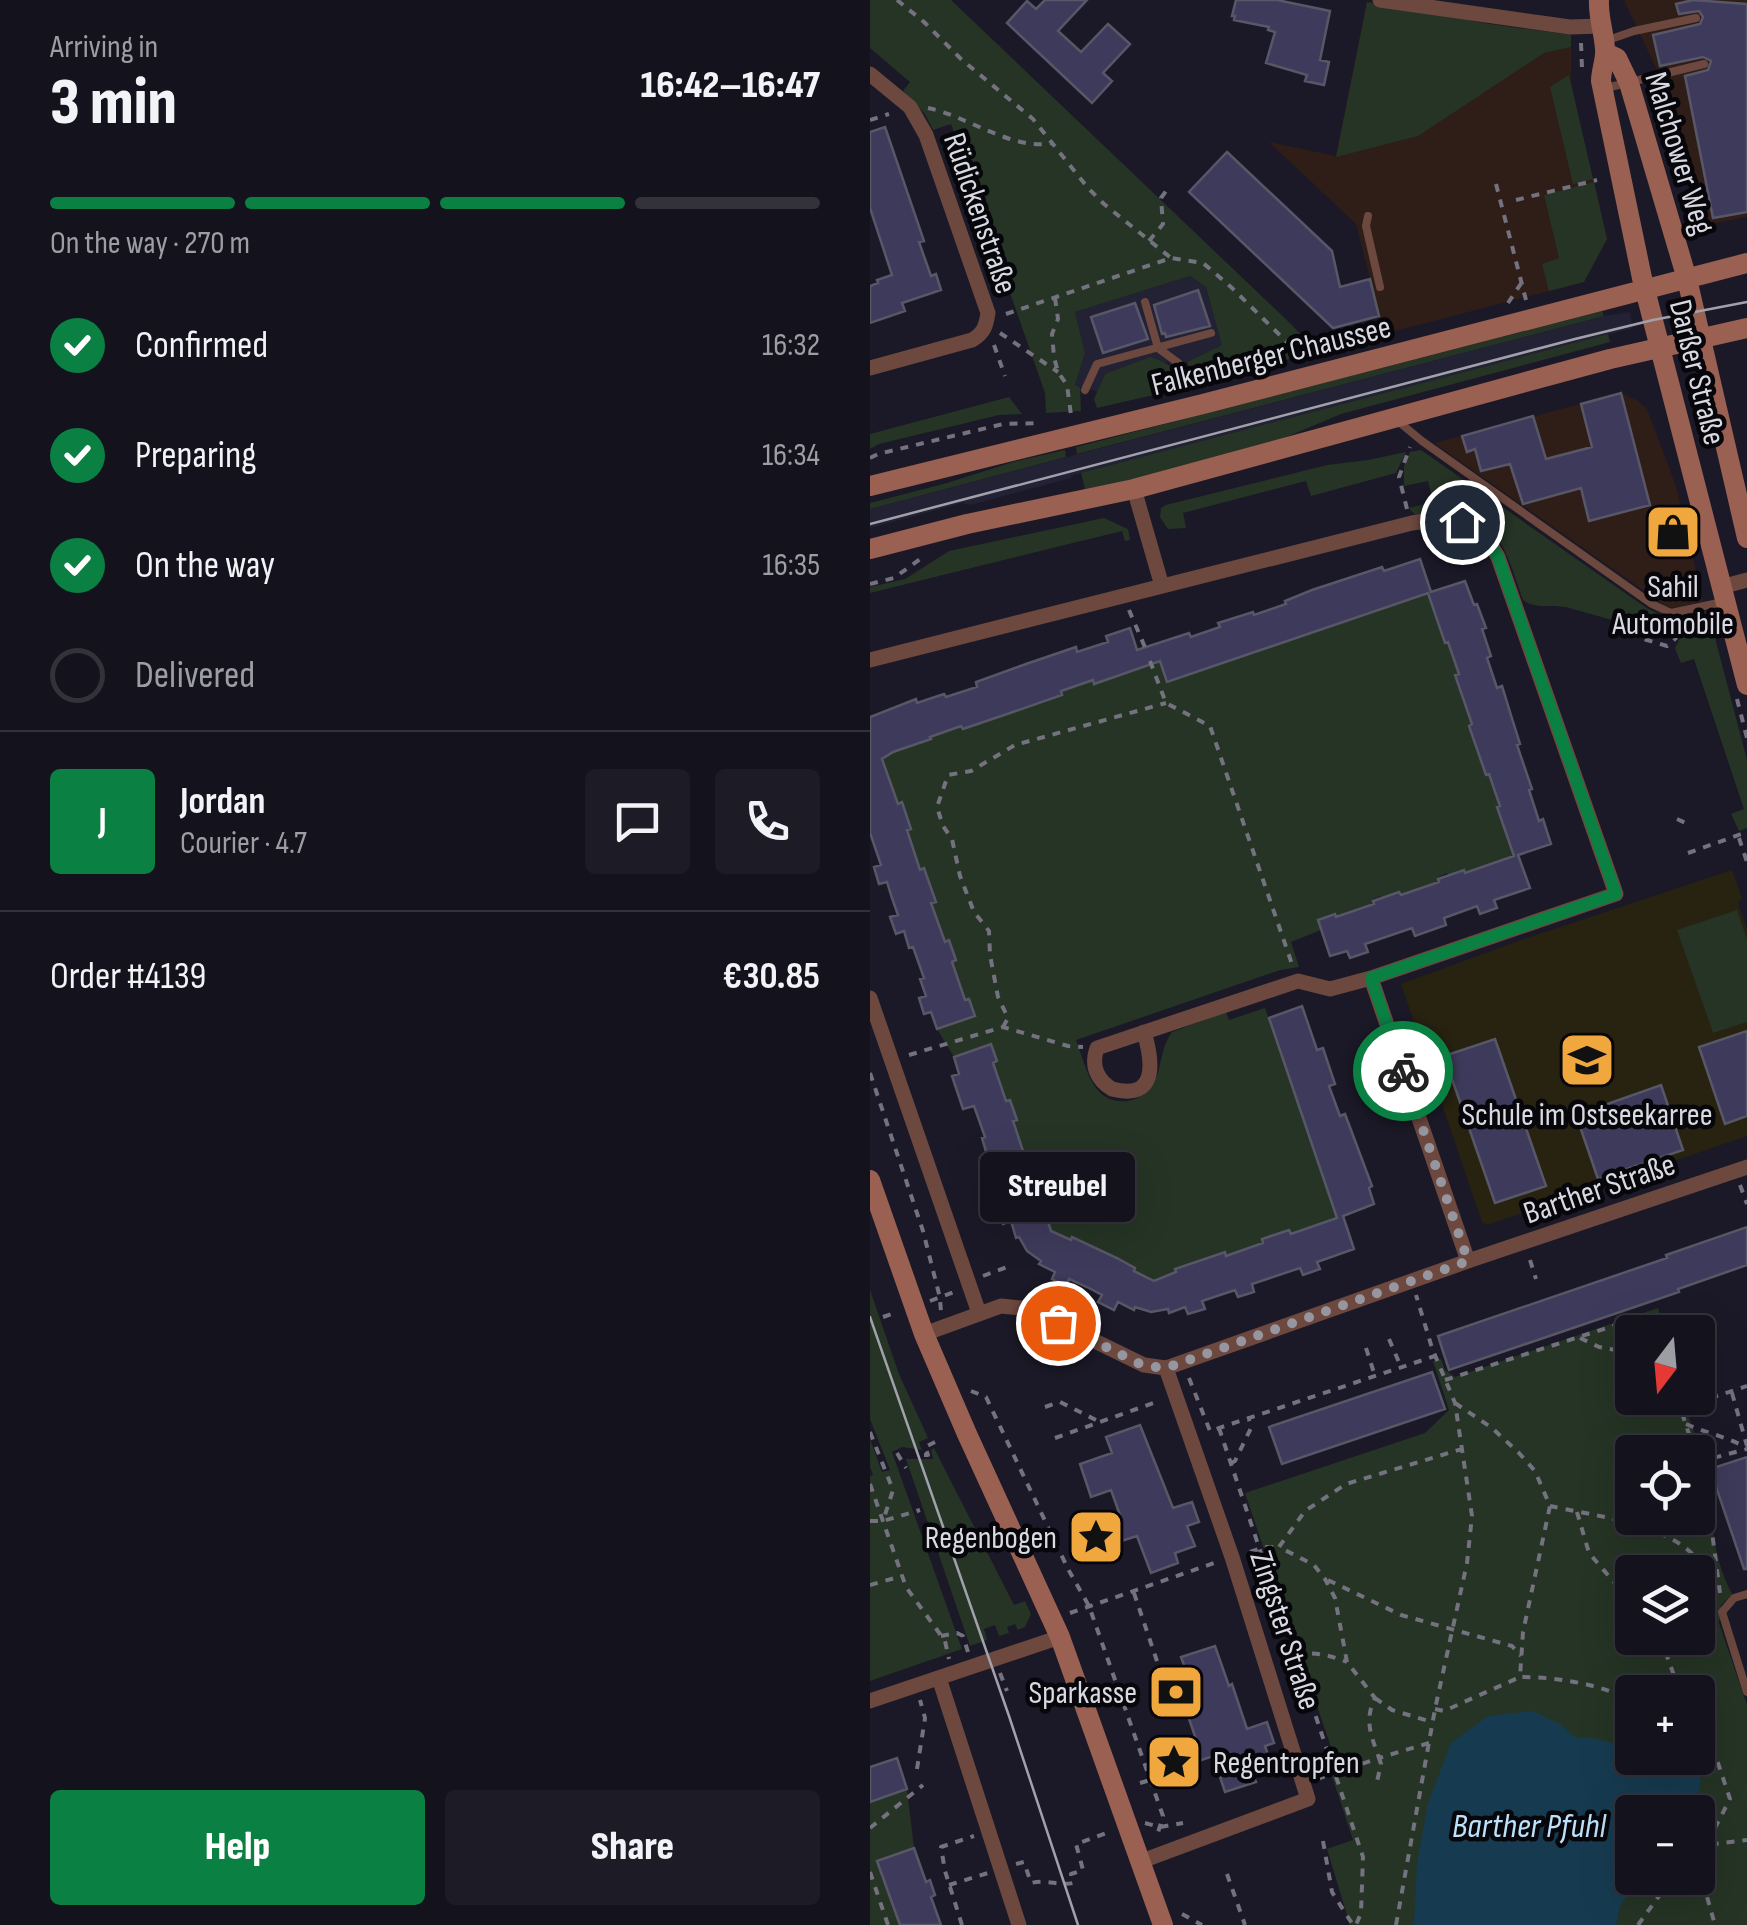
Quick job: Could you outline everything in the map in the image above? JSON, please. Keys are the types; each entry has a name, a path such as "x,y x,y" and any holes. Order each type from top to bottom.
{"main road":[{"name":"Malchower Weg","path":"1599,0 1603,88 1645,289"},
{"name":"Malchower Weg","path":"1603,40 1618,58 1629,82 1687,278"},
{"name":"Falkenberger Chaussee","path":"870,486 1747,263"},
{"name":"Darßer Straße","path":"1687,278 1747,538"},
{"name":"Darßer Straße","path":"1645,289 1747,685"},
{"path":"870,549 967,524 1134,490 1610,359 1747,328"},
{"path":"870,1180 914,1307 933,1331 967,1434 1060,1637 1169,1917"}],"street":[{"path":"1380,0 1570,27 1603,40"},
{"name":"Rüdickenstraße","path":"870,74 910,108 926,135 992,319 972,340 870,368"},
{"path":"1134,490 1162,586"},
{"path":"870,660 1442,518 1480,531 1491,544 1616,894 1371,978 1330,990 1298,980 1144,1032 1097,1048 1094,1065 1100,1080 1112,1089 1133,1090 1143,1085 1151,1067 1144,1032"},
{"path":"1723,594 1747,580"},
{"path":"1371,978 1468,1261"},
{"path":"870,998 978,1313"},
{"name":"Barther Straße","path":"1166,1368 1747,1166"},
{"path":"933,1331 1001,1306 1029,1309 1144,1366 1166,1368"},
{"name":"Zingster Straße","path":"1166,1368 1232,1557 1303,1784"},
{"path":"870,1701 1060,1637"},
{"path":"938,1678 1019,1925"},
{"path":"1147,1859 1308,1799 1303,1784"}],"lane":[{"path":"1603,40 1696,18"},
{"path":"1603,88 1704,64"},
{"path":"1368,216 1366,226 1380,287"},
{"path":"1145,302 1158,348 1181,365"},
{"path":"1085,390 1097,364 1211,334"},
{"path":"1395,419 1638,595 1671,612 1690,610 1723,594"},
{"path":"1747,1594 1734,1598 1722,1612 1747,1692"}],"path":[{"path":"897,0 960,60 1033,120 1104,204 1170,258 1202,264 1232,287 1296,351 1301,361"},
{"path":"910,108 923,106 948,112 1038,146 1052,143"},
{"path":"1516,200 1562,185 1596,180"},
{"path":"1496,184 1526,300"},
{"path":"1149,241 1162,224 1161,198 1166,191"},
{"path":"992,319 1170,258"},
{"path":"1507,305 1522,282"},
{"path":"1054,298 1058,319 1052,334 1058,372"},
{"path":"992,319 1008,340 1058,372 1067,385 1071,415"},
{"path":"992,319 1004,376"},
{"path":"1062,422 1076,421"},
{"path":"870,458 1004,424 1043,423"},
{"path":"1412,444 1399,477 1412,524"},
{"path":"870,584 894,578 928,554"},
{"path":"1122,596 1147,652"},
{"path":"1614,630 1667,646 1676,638 1690,610"},
{"path":"1150,661 1166,703 1210,726 1298,980"},
{"path":"1003,1027 1008,1018 998,997 989,931 974,912 960,876 952,839 937,807 948,775 970,771 1015,746 1166,703"},
{"path":"1677,819 1688,824"},
{"path":"1688,852 1747,832"},
{"path":"1738,836 1747,862"},
{"path":"891,1060 1003,1027 1068,1046 1097,1048"},
{"path":"870,1073 923,1231 940,1298 933,1331"},
{"path":"1524,1242 1536,1279"},
{"path":"882,1317 960,1290 968,1281 1007,1267"},
{"path":"1396,1925 1432,1722 1468,1563 1472,1516 1455,1403 1412,1281"},
{"path":"1446,1380 1615,1325"},
{"path":"1578,1337 1615,1349"},
{"path":"1390,1339 1401,1367"},
{"path":"1366,1348 1374,1376"},
{"path":"1184,1362 1210,1431 1436,1356"},
{"path":"1715,1397 1747,1386"},
{"path":"962,1387 986,1397 1068,1569 1090,1606 1163,1816 1147,1859"},
{"path":"1732,1391 1747,1448"},
{"path":"1055,1438 1176,1396"},
{"path":"1045,1407 1060,1402 1098,1423"},
{"path":"1455,1403 1492,1428 1536,1471 1550,1506 1523,1632 1520,1677"},
{"path":"1683,1415 1689,1435"},
{"path":"1230,1463 1252,1428 1248,1418"},
{"path":"1686,1424 1747,1448"},
{"path":"1219,1428 1363,1857 1361,1913 1354,1925 1332,1892 1323,1841"},
{"path":"870,1432 893,1490 882,1521"},
{"path":"924,1455 928,1455 925,1447 935,1442"},
{"path":"1715,1455 1747,1448"},
{"path":"1279,1547 1305,1512 1346,1484 1462,1450"},
{"path":"904,1454 898,1453 906,1468"},
{"path":"870,1484 906,1587 945,1640 949,1659"},
{"path":"1550,1506 1615,1522"},
{"path":"870,1521 920,1510"},
{"path":"1577,1512 1589,1554 1615,1584"},
{"path":"1661,1535 1676,1540 1697,1559 1722,1612"},
{"path":"1712,1535 1722,1612"},
{"path":"1069,1613 1232,1557 1279,1547 1314,1564 1325,1579 1334,1598 1346,1662"},
{"path":"870,1585 902,1576"},
{"path":"1325,1579 1402,1615 1512,1646 1522,1656"},
{"path":"1134,1591 1162,1674"},
{"path":"942,1636 962,1636 968,1652"},
{"path":"1296,1654 1312,1652 1346,1662 1375,1698 1392,1710 1432,1722"},
{"path":"1000,1673 1006,1691"},
{"path":"1435,1710 1444,1711 1520,1677 1551,1677 1615,1694"},
{"path":"1375,1698 1368,1712 1380,1764 1376,1786"},
{"path":"918,1769 925,1718 922,1708"},
{"path":"1303,1784 1429,1743"},
{"path":"1715,1758 1730,1799 1715,1828"},
{"path":"1140,1784 1167,1775"},
{"path":"870,1828 923,1785"},
{"path":"962,1925 941,1846 988,1832"},
{"path":"1715,1845 1747,1840"},
{"path":"1024,1862 1031,1883 1073,1883 1071,1874 1083,1870 1076,1844"},
{"path":"870,1872 888,1925"},
{"path":"1227,1874 1245,1925"},
{"path":"949,1885 979,1876"},
{"path":"1638,1925 1660,1895"},
{"path":"1707,1895 1715,1925"},
{"path":"1169,1917 1202,1925"}],"shaded area":[{"path":"1624,0 1747,0 1747,217 1712,224 1702,219 1671,100"},
{"path":"1367,2 1571,35 1571,85 1607,239 1584,282 1384,334 1356,224 1269,142 1336,156"},
{"path":"1190,276 1206,287 1223,345 1174,368 1168,362 1105,374 1098,392 1075,385 1085,353 1075,312"},
{"path":"1630,312 1633,328 971,505 962,503 870,528 870,509"},
{"path":"1621,393 1647,409 1676,486 1703,601 1667,607 1434,443"},
{"name":"Schule im Ostseekarree","path":"1732,870 1747,929 1747,1136 1487,1225 1482,1222 1401,984"}],"green space":[{"path":"870,0 951,0 1293,326 1315,352 1199,384 1187,362 1222,345 1206,287 1190,276 1075,312 1085,353 1075,385 1080,387 1081,411 1046,413 1045,393 951,124 933,130 925,114 903,91 910,82 870,48"},
{"path":"1367,2 1571,35 1571,47 1544,53 1418,136 1336,157"},
{"path":"1569,75 1593,179 1573,184 1550,87"},
{"path":"1594,182 1607,239 1584,282 1549,291 1542,264 1559,258 1544,195"},
{"path":"1602,311 1604,316 1077,454 1076,447"},
{"path":"1608,334 1610,342 1341,414 1272,443 1139,479 1085,489 1081,473"},
{"path":"1150,357 1171,367 1184,388 1097,408 1094,399 1105,374"},
{"path":"1009,397 1022,414 999,415 870,449 870,434"},
{"path":"1065,450 1066,457 870,509 870,503"},
{"path":"1421,450 1648,609 1678,619 1672,637 1566,607 1527,603 1500,543 1478,520 1462,514 1416,516 1409,508 1433,502 1428,481 1404,486 1404,466 1410,452"},
{"path":"1406,452 1396,473 1311,496 1306,481 1183,513 1186,528 1168,529 1160,517 1161,508 1166,505 1327,465"},
{"path":"1104,518 1128,529 1130,540 1125,541 1122,531 870,593 870,587 905,579 949,551"},
{"path":"1428,593 1459,674 1456,675 1470,726 1514,856 1465,873 1447,873 1438,877 1439,882 1401,895 1399,892 1381,896 1373,899 1374,904 1318,920 1321,930 1291,942 1299,967 1280,970 1076,1040 1098,1090 1115,1101 1131,1100 1142,1096 1153,1084 1172,1032 1226,1012 1229,1020 1265,1008 1337,1217 1291,1234 1262,1238 1263,1243 1176,1269 1154,1283 1134,1271 1135,1267 1073,1237 1071,1240 1053,1235 1046,1227 1047,1207 1030,1159 1026,1160 1013,1121 1017,1119 1010,1100 1006,1101 993,1063 997,1060 991,1045 954,1057 937,1029 965,1000 948,941 945,942 931,903 936,901 907,830 911,828 881,756 1062,695 1061,691 1093,680 1095,684 1159,658 1168,682 1200,671 1199,668"},
{"path":"1708,611 1747,760 1747,828 1739,831 1731,814 1744,809 1694,659 1681,663 1675,648 1692,614"},
{"path":"1737,910 1747,940 1747,1022 1713,1033 1677,930"},
{"path":"870,1290 899,1374 928,1438 919,1442 922,1450 902,1447 892,1452 962,1649 870,1681 870,1439 882,1472 890,1470 870,1419"},
{"path":"1658,1308 1660,1315 1637,1315"},
{"path":"1615,1323 1615,1415 1688,1415 1695,1435 1615,1435 1615,1535 1714,1535 1732,1594 1721,1605 1719,1623 1747,1705 1747,1925 1350,1925 1327,1849 1353,1840 1327,1761 1335,1759 1245,1493 1425,1433 1449,1410 1433,1361 1441,1359 1445,1370 1455,1377"},
{"path":"934,1448 1014,1605 1025,1601 1031,1614 1025,1627 1018,1630 1015,1624 1007,1627 1009,1633 999,1636 995,1625 984,1629 987,1640 970,1646 906,1459 933,1459"},
{"path":"907,1789 914,1848 878,1862 900,1925 870,1925 870,1802"}],"water":[{"name":"Barther Pfuhl","path":"1533,1711 1560,1724 1576,1738 1615,1744 1615,1775 1700,1775 1697,1795 1615,1795 1615,1895 1628,1895 1620,1906 1616,1925 1414,1925 1417,1863 1428,1803 1451,1743 1488,1716"}],"building":[{"path":"1045,0 1087,0 1058,31 1081,52 1108,24 1130,44 1103,73 1112,81 1092,103 1007,23 1027,1 1036,9"},
{"path":"1236,0 1277,0 1330,11 1320,60 1329,62 1324,85 1305,81 1307,75 1266,63 1275,32 1269,27 1234,20"},
{"path":"1693,0 1747,4 1747,212 1713,218 1685,76 1708,70 1711,61 1703,57 1660,66 1653,35 1700,24 1703,17 1699,11 1679,14 1676,4"},
{"path":"885,127 924,241 919,242 931,276 936,274 941,290 902,303 905,311 870,323 870,286 892,275 870,208 870,132"},
{"path":"1227,152 1332,251 1340,287 1370,279 1379,316 1333,328 1189,192"},
{"path":"1198,290 1210,326 1166,337 1154,305"},
{"path":"1135,303 1148,339 1103,353 1091,317"},
{"path":"1621,393 1650,505 1589,521 1581,488 1523,504 1510,464 1481,471 1475,449 1467,452 1462,436 1533,416 1546,459 1592,447 1581,404"},
{"path":"1420,559 1431,592 1465,581 1486,628 1482,629 1491,656 1487,658 1497,688 1502,686 1532,789 1529,790 1551,844 1518,855 1530,888 1494,900 1497,908 1480,914 1477,906 1444,918 1446,925 1415,936 1412,928 1365,944 1368,952 1350,958 1347,951 1330,956 1318,920 1514,856 1489,774 1486,775 1469,726 1472,724 1455,675 1459,674 1428,593 1167,682 1160,661 1094,684 1093,680 1061,691 1062,695 930,737 882,759 898,804 902,802 920,870 924,868 936,902 931,903 945,942 949,940 965,1000 969,999 975,1016 937,1029 931,1012 924,1014 919,998 926,996 920,979 924,978 913,947 909,948 904,931 896,934 890,917 898,915 887,882 879,884 874,867 881,865 870,833 870,717 916,699 917,703 977,687 976,682 1026,664 1076,647 1077,652 1108,642 1106,636 1130,628 1137,650 1189,633 1191,637 1220,627 1218,623 1286,604 1285,601 1312,590"},
{"path":"1302,1006 1317,1050 1323,1048 1335,1084 1329,1086 1340,1116 1345,1114 1372,1186 1369,1188 1374,1204 1343,1216 1354,1249 1317,1262 1320,1269 1303,1275 1300,1268 1252,1284 1254,1292 1238,1297 1235,1290 1202,1301 1205,1309 1188,1314 1185,1307 1169,1313 1168,1309 1151,1312 1135,1307 1134,1310 1118,1302 1114,1310 1098,1302 1102,1295 1087,1287 1069,1279 1066,1286 1052,1279 1055,1272 1039,1264 1041,1261 1027,1251 1016,1238 1011,1221 1003,1224 996,1206 1004,1204 993,1172 986,1174 980,1158 987,1155 982,1138 985,1137 974,1106 963,1109 952,1076 959,1074 954,1057 991,1044 997,1061 993,1063 1017,1120 1013,1121 1026,1160 1030,1159 1036,1175 1051,1231 1117,1258 1154,1281 1176,1272 1175,1269 1263,1243 1262,1239 1289,1230 1291,1234 1337,1218 1269,1018"},
{"path":"1747,1031 1747,1116 1725,1124 1699,1047"},
{"path":"1495,1039 1546,1186 1495,1203 1444,1056"},
{"path":"1661,1085 1683,1150 1598,1179 1576,1115"},
{"path":"1747,1227 1747,1265 1449,1370 1438,1336"},
{"path":"1432,1372 1445,1409 1282,1464 1269,1427"},
{"path":"1140,1425 1173,1508 1192,1502 1199,1522 1187,1526 1195,1546 1175,1553 1178,1563 1151,1573 1137,1536 1118,1542 1111,1522 1121,1518 1111,1490 1091,1497 1080,1464 1112,1453 1106,1437"},
{"path":"1747,1457 1747,1569 1715,1484 1715,1467"},
{"path":"1215,1646 1247,1729 1267,1722 1274,1743 1265,1746 1272,1766 1252,1773 1256,1782 1225,1792 1213,1756 1193,1763 1186,1742 1196,1739 1186,1710 1166,1717 1154,1685 1187,1673 1181,1657"},
{"path":"897,1758 907,1789 870,1802 870,1767"},
{"path":"914,1848 926,1882 930,1880 935,1895 931,1897 941,1925 900,1925 877,1861"}],"tram line":[{"path":"870,524 1575,339 1747,302"},
{"path":"870,1317 1078,1925"}],"way so far":[{"path":"1058,1323 1144,1366 1166,1368 1468,1261 1403,1071"}],"place":[{"name":"Sahil Automobile","path":"1673,532"},
{"name":"Schule im Ostseekarree","path":"1587,1060"},
{"name":"Streubel","path":"1058,1323"},
{"name":"Regenbogen","path":"1096,1537"},
{"name":"Sparkasse","path":"1176,1692"},
{"name":"Regentropfen","path":"1174,1762"}],"route":[{"path":"1403,1071 1371,978 1616,894 1498,557 1480,531 1462,522"}]}
